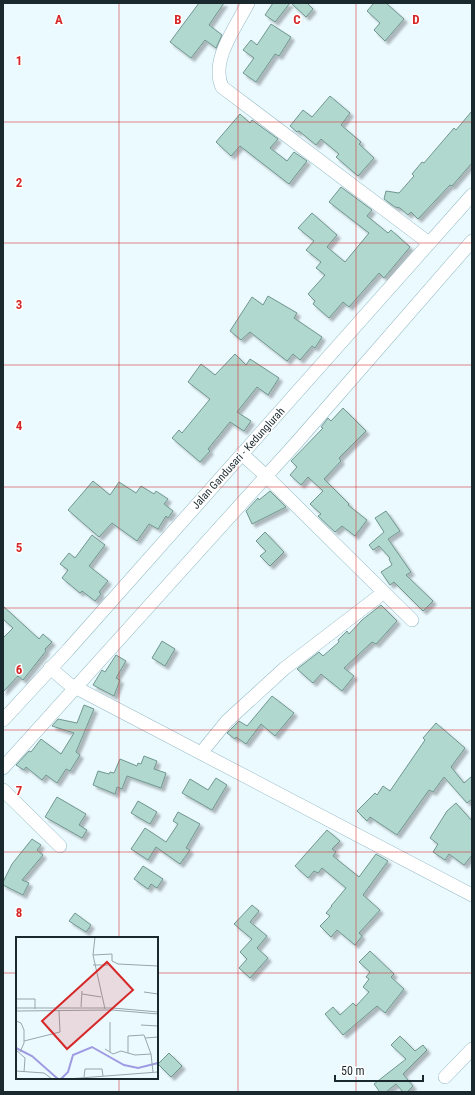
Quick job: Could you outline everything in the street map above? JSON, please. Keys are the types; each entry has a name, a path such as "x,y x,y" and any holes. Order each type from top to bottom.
{"street":[{"path":"248,3 224,49 220,77 222,87 428,243"},
{"name":"Jalan Gandusari - Kedunglurah","path":"3,720 64,679 246,458 428,243 472,195"},
{"path":"3,768 64,679 264,474 472,241"},
{"path":"246,458 412,620"},
{"path":"201,753 228,721 285,668 383,593"},
{"path":"64,679 201,753 472,895"},
{"path":"3,790 60,846"},
{"path":"445,1077 472,1049"}],"building":[{"path":"199,3 224,3 209,25 222,35 216,48 205,40 191,58 170,42"},
{"path":"273,3 290,3 275,22 265,15"},
{"path":"291,3 307,3 313,9 306,17"},
{"path":"374,3 386,3 404,19 385,41 374,30 380,23 367,11"},
{"path":"271,24 291,37 279,56 275,54 256,82 243,73 254,58 243,50 251,40 257,45"},
{"path":"330,96 350,113 341,125 361,142 359,144 374,158 358,176 336,157 339,154 321,139 316,145 299,131 297,132 290,126 303,110 312,117"},
{"path":"472,111 472,163 452,186 450,185 418,219 411,212 408,215 400,208 395,207 384,199 386,191 399,193 414,176 412,174 422,162 424,163 454,128 456,130"},
{"path":"240,114 250,123 252,120 278,139 270,148 287,161 294,152 307,161 289,184 240,146 231,156 216,142"},
{"path":"341,187 372,210 367,216 388,233 391,230 410,247 384,278 379,273 349,307 343,302 329,318 313,304 315,301 308,294 325,275 316,268 321,262 306,250 314,241 298,228 312,213 337,235 327,247 345,262 369,233 329,202"},
{"path":"268,296 297,313 294,318 322,337 315,348 312,346 300,360 293,354 287,361 250,332 241,340 230,331 252,297 263,305"},
{"path":"235,354 246,365 250,359 279,378 268,395 257,387 237,412 251,421 244,431 230,422 208,449 210,451 200,462 172,438 179,430 182,433 210,399 188,382 201,364 215,375"},
{"path":"343,408 366,431 339,458 341,461 324,479 349,504 348,505 367,520 355,536 342,526 335,532 318,516 321,514 310,504 323,491 308,477 301,485 290,475 297,467 291,461 323,428 321,427 328,418 331,421"},
{"path":"93,481 110,495 119,482 136,493 141,486 154,494 156,491 168,499 164,504 173,511 168,518 166,516 158,529 149,524 137,541 112,523 99,537 68,510"},
{"path":"270,491 286,507 252,524 246,511 258,498 259,500"},
{"path":"386,511 400,531 388,539 411,572 406,575 433,601 423,611 394,582 390,585 381,572 392,565 389,559 390,558 379,546 373,550 369,545 384,532 375,518"},
{"path":"265,532 284,552 270,566 260,556 266,551 256,541"},
{"path":"92,535 105,545 89,566 108,581 99,592 101,594 95,601 82,591 80,593 62,578 68,570 60,564 69,553 75,558"},
{"path":"381,605 397,621 376,644 372,642 344,668 354,676 342,691 321,674 313,683 297,669 319,652 323,656 339,642 338,640 347,631 349,634 362,620"},
{"path":"3,606 39,639 43,634 52,642 45,649 46,651 23,680 18,676 3,692 3,638 13,628 3,619"},
{"path":"162,641 175,649 165,666 152,658"},
{"path":"116,655 126,661 116,678 120,680 114,696 93,685 102,670 105,672"},
{"path":"272,696 294,713 275,736 261,724 246,744 227,733 239,721 247,726"},
{"path":"84,705 94,709 76,752 80,755 70,771 66,769 57,783 46,775 42,780 26,767 24,770 16,765 29,751 31,752 41,739 61,754 74,733 52,726 58,719 77,723"},
{"path":"436,723 465,748 451,767 464,783 472,776 472,799 467,803 444,777 433,792 429,790 397,835 370,817 367,821 357,811 375,793 377,795 383,786 390,791 425,740 423,738"},
{"path":"144,756 157,761 154,769 166,773 161,788 127,776 122,789 117,787 115,794 93,785 98,771 109,774 110,772 114,773 120,759 137,766 138,763 141,764"},
{"path":"216,778 227,785 212,810 182,793 190,779 208,790"},
{"path":"57,797 86,814 79,825 87,830 82,838 45,817"},
{"path":"138,801 157,812 150,824 131,813"},
{"path":"456,803 472,821 472,855 464,865 449,854 445,860 433,852 438,844 430,838 447,811"},
{"path":"178,812 200,824 186,848 190,850 180,864 156,847 148,860 131,849 145,828 166,842 178,824 173,821"},
{"path":"327,830 340,841 332,849 336,852 333,856 359,877 376,854 388,861 363,895 380,910 359,933 362,936 355,945 337,930 331,937 320,926 330,916 326,913 346,888 322,868 318,873 314,871 308,878 295,866"},
{"path":"32,839 41,845 37,850 43,855 22,880 29,883 23,895 3,885 3,882 12,864"},
{"path":"143,866 163,879 157,888 151,884 148,889 134,879"},
{"path":"252,905 259,911 250,922 267,936 257,948 268,958 250,978 239,968 247,959 240,952 252,939 234,924"},
{"path":"75,913 91,925 86,932 69,921"},
{"path":"370,951 394,974 391,977 404,989 385,1013 377,1006 343,1035 325,1014 333,1007 340,1015 353,1003 356,1006 369,992 363,987 369,979 366,977 370,972 359,962"},
{"path":"400,1036 415,1051 423,1045 427,1050 403,1074 413,1086 407,1092 403,1092 396,1084 386,1092 380,1092 374,1084 406,1059 391,1045"},
{"path":"169,1053 182,1066 171,1077 158,1064"}]}
